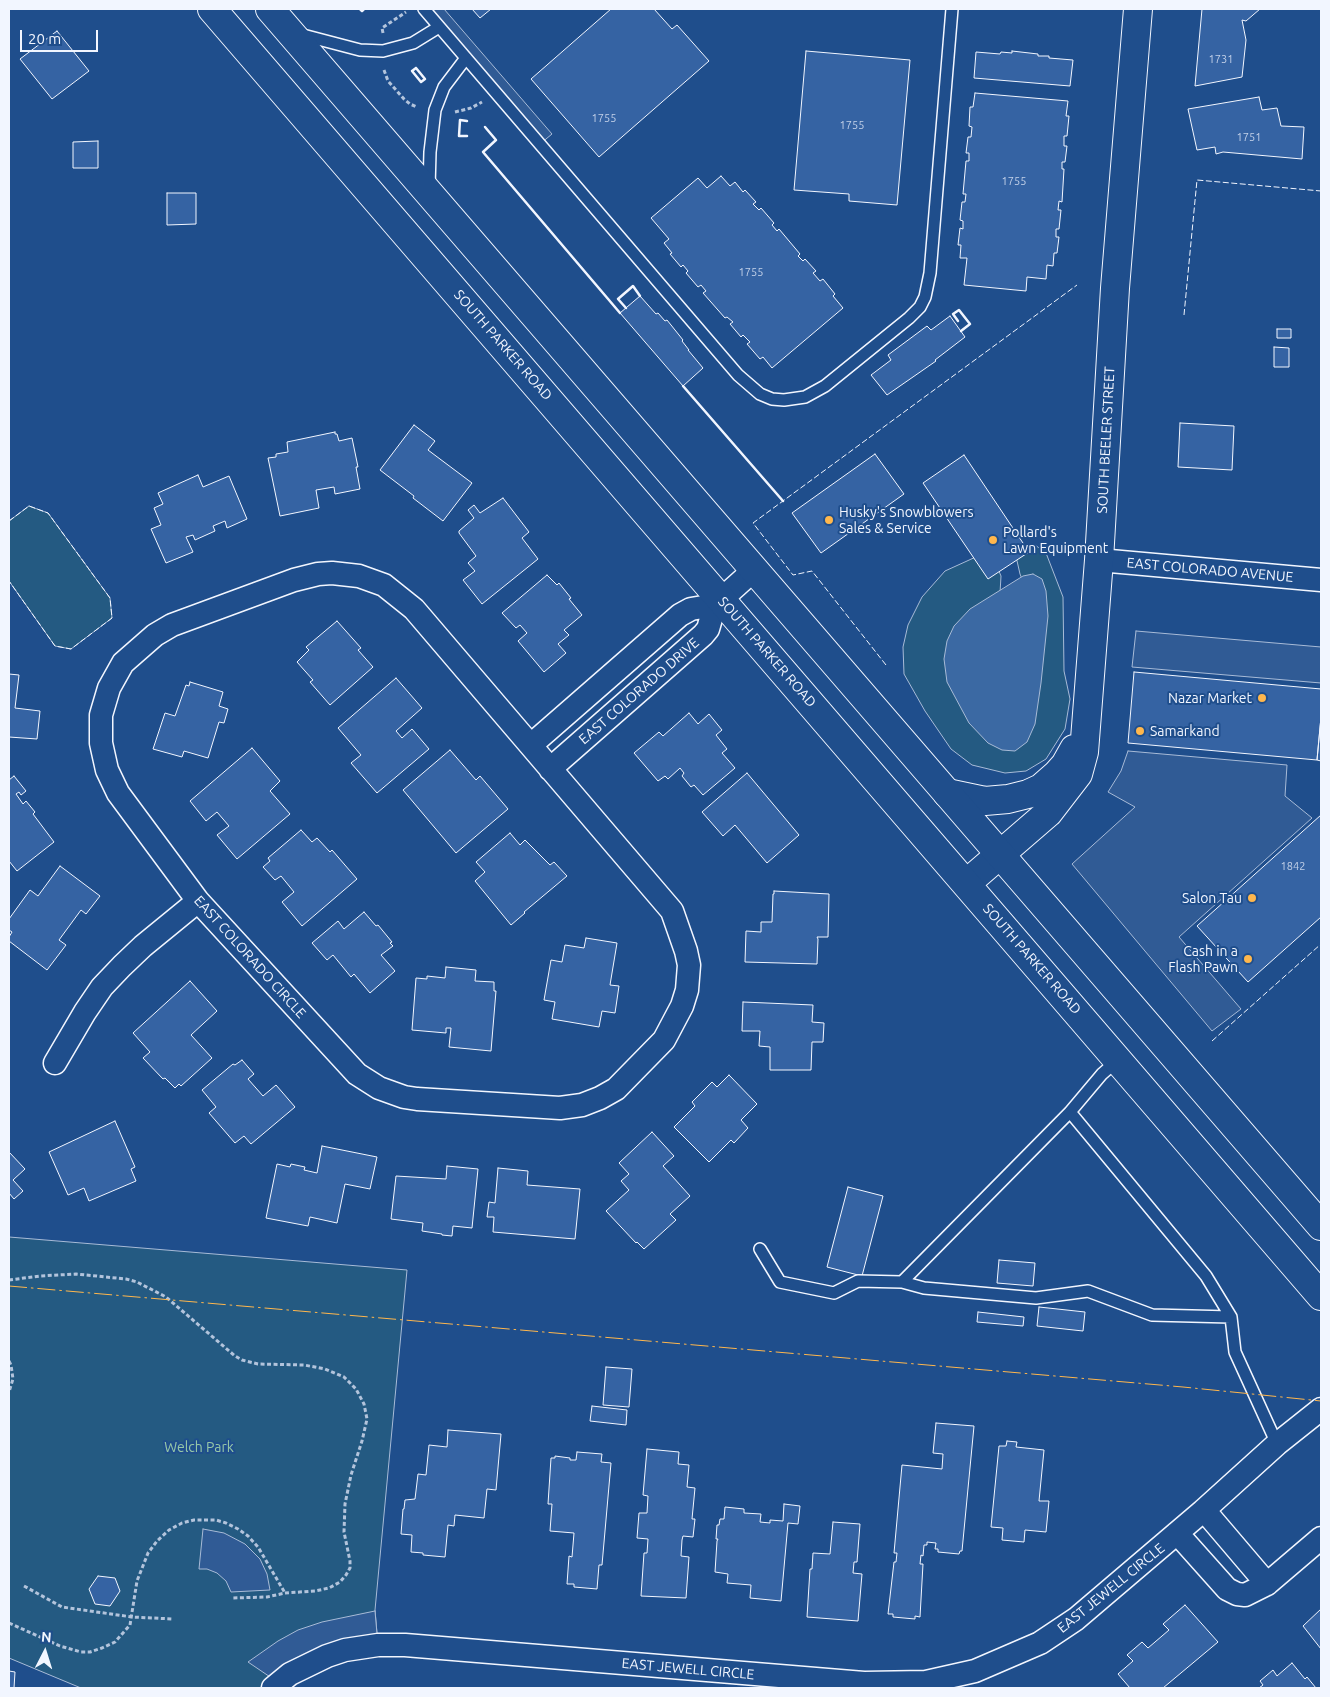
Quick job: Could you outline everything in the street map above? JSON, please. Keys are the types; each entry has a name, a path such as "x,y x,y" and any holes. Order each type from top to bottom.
{"main road":[{"name":"SOUTH PARKER ROAD","path":"212,9 718,602 967,884 1321,1296"},
{"path":"270,9 1321,1226"},
{"name":"SOUTH BEELER STREET","path":"967,884 1048,813 1078,774 1084,752 1089,708 1114,296 1138,9"},
{"path":"947,793 977,800 992,800 1018,798 1041,788 1057,774 1069,758 1080,735 1089,708"}],"street":[{"name":"EAST COLORADO AVENUE","path":"1098,560 1321,580"},
{"path":"531,745 680,614 718,602 755,569"},
{"name":"EAST COLORADO CIRCLE","path":"332,573 359,576 384,585 414,609 531,745 672,911 681,933 689,965 687,990 682,1006 664,1040 616,1089 582,1105 560,1108 417,1099 379,1088 356,1074 198,901 118,793 107,770 101,743 102,715 109,688 122,664 155,635 172,625 294,580 318,574 332,573"},
{"name":"EAST COLORADO DRIVE","path":"550,769 702,635 708,629 718,602"},
{"path":"55,1063 85,1012 109,980 144,946 198,901"},
{"name":"EAST JEWELL CIRCLE","path":"273,1688 290,1674 309,1663 354,1648 378,1645 414,1646 856,1682 903,1683 940,1680 975,1671 1024,1651 1052,1636 1076,1619 1204,1510 1277,1444 1321,1409"},
{"path":"1204,1510 1267,1584"},
{"path":"1177,1533 1219,1582 1232,1592 1245,1595 1267,1584 1321,1538"}],"lane":[{"path":"424,9 746,384 760,394 772,399 784,400 797,399 825,386 913,315 926,297 930,273 952,9"},
{"path":"291,32 345,46 383,51 413,44 439,27"},
{"path":"429,192 430,152 435,110 444,87 466,58"},
{"path":"902,1282 1070,1112 1102,1074 1118,1060"},
{"path":"1070,1112 1206,1276 1231,1317 1235,1352 1277,1444"},
{"path":"760,1248 780,1282 834,1293 858,1281 902,1282 924,1288 1036,1298 1088,1291 1152,1315 1231,1317"}],"path":[{"path":"411,9 382,28 386,78 404,99 413,106 457,112 471,108 494,92"},
{"path":"9,1280 76,1274 126,1279 137,1282 166,1297 242,1360 258,1364 304,1365 320,1368 336,1373 351,1382 361,1396 367,1420 349,1482 345,1504 344,1532 350,1568 340,1582 315,1592 285,1593 267,1597 232,1598"},
{"path":"9,1361 12,1372 9,1392"},
{"path":"9,1623 60,1646 81,1652 90,1652 115,1642 130,1626 137,1581 148,1553 169,1530 182,1523 194,1520 206,1519 221,1522 238,1529 248,1536 258,1547 285,1593"},
{"path":"24,1586 62,1607 132,1618 173,1619"}],"green space":[{"path":"29,506 48,513 110,598 112,618 71,649 55,646 9,581 9,521"},
{"path":"1035,545 1046,553 1063,597 1064,671 1070,699 1065,729 1046,759 1026,771 1005,773 972,765 951,749 925,711 904,674 903,647 908,625 922,597 945,571 978,556 996,564 1001,576 1000,593 1030,599 1020,574 1015,552 1018,546"},
{"name":"Welch Park","path":"9,1237 407,1270 375,1610 378,1645 273,1688 81,1688 9,1658"}],"shaded area":[{"path":"428,9 444,9 552,134 540,144"},
{"path":"1033,574 1042,579 1046,591 1048,616 1035,724 1027,742 1015,751 1002,750 988,743 969,723 947,682 944,659 947,641 954,626 970,609 1023,576"},
{"path":"1136,631 1321,647 1321,683 1132,667"},
{"path":"1128,751 1287,765 1285,796 1312,818 1179,937 1241,1009 1212,1031 1072,864 1135,807 1108,792 1121,771"},
{"path":"203,1529 224,1533 245,1544 260,1559 267,1574 270,1590 231,1592 226,1581 217,1573 207,1569 199,1569"},
{"path":"375,1611 378,1645 279,1683 248,1662 278,1641 298,1630 322,1622"}],"building":[{"path":"472,9 491,9 480,18"},
{"path":"611,9 654,9 672,29 677,25 709,61 599,157 531,79"},
{"path":"1202,9 1260,9 1246,21 1242,20 1246,40 1242,77 1195,86"},
{"path":"57,31 89,71 52,99 20,59"},
{"path":"806,51 910,60 897,205 849,201 849,194 794,190"},
{"path":"1012,51 1049,56 1049,58 1073,60 1070,86 974,78 976,52 1000,54 1001,52 1012,53"},
{"path":"975,93 1068,101 1066,116 1069,116 1067,136 1064,136 1064,146 1067,146 1065,162 1062,162 1062,169 1064,169 1062,202 1059,201 1058,210 1061,210 1059,229 1056,229 1056,237 1059,237 1057,253 1054,253 1053,266 1047,265 1046,279 1027,277 1026,291 964,285 967,258 960,258 961,245 958,245 960,228 963,229 963,221 960,220 962,202 965,202 966,194 963,194 966,161 969,161 969,153 966,153 968,137 971,137 972,127 969,126 970,107 973,107"},
{"path":"1259,97 1262,110 1277,108 1281,126 1304,127 1302,159 1223,152 1216,154 1215,147 1197,150 1188,109"},
{"path":"98,141 98,168 73,168 73,142"},
{"path":"721,176 730,186 735,182 743,192 745,190 756,202 753,204 759,210 761,208 774,223 772,225 777,231 779,229 800,254 798,256 803,261 805,259 816,271 813,273 820,281 823,279 843,308 772,368 763,357 760,359 747,344 750,342 743,335 741,337 730,324 733,322 727,317 725,318 703,293 706,291 701,285 698,287 686,273 688,271 683,265 681,267 670,254 672,253 664,243 669,239 651,218 698,178 707,188"},
{"path":"167,193 196,193 196,224 167,225"},
{"path":"640,296 656,314 658,313 665,321 667,320 703,368 683,386 620,313"},
{"path":"950,316 965,337 936,361 887,395 871,375 891,360 888,355 927,326 931,330"},
{"path":"1277,329 1291,329 1291,338 1277,338"},
{"path":"1274,347 1289,348 1289,367 1274,367"},
{"path":"1180,423 1234,426 1232,470 1178,467"},
{"path":"414,425 435,441 428,450 472,483 443,521 380,470"},
{"path":"335,432 339,441 352,438 360,489 335,494 334,487 316,490 319,508 280,516 268,458 276,457 276,454 288,452 287,442"},
{"path":"875,454 904,494 821,553 792,513"},
{"path":"964,455 1029,552 988,579 923,483"},
{"path":"198,475 203,487 229,476 247,519 227,528 225,521 213,526 215,531 195,540 193,535 186,537 193,552 166,563 151,529 161,525 154,508 163,504 158,493"},
{"path":"503,498 529,532 522,538 538,559 482,604 463,580 475,571 468,563 476,556 459,531 474,518 468,510 474,505 480,513"},
{"path":"547,575 557,585 559,583 582,615 564,630 569,635 558,644 566,653 544,672 518,641 527,633 520,625 516,628 502,613"},
{"path":"337,621 361,648 358,650 373,667 330,705 310,682 313,680 297,662 309,650 306,647"},
{"path":"1134,672 1321,689 1321,717 1317,760 1128,743"},
{"path":"9,674 19,675 15,708 40,711 37,739 9,737"},
{"path":"396,678 422,708 396,731 402,738 412,729 429,749 377,793 351,763 361,755 338,728"},
{"path":"190,682 223,692 219,706 228,709 224,723 219,722 208,758 184,751 182,757 153,749 165,713 175,716 186,685 189,686"},
{"path":"689,713 698,724 709,714 722,730 716,735 727,749 722,753 735,768 703,795 694,785 691,787 682,776 684,773 680,768 668,779 665,776 658,781 634,753 659,732 663,736"},
{"path":"1321,717 1321,761 1317,760"},
{"path":"252,748 280,781 270,791 290,814 237,859 217,835 229,826 217,812 206,821 190,801"},
{"path":"450,750 476,780 480,776 508,809 456,853 403,790"},
{"path":"747,773 799,835 767,863 735,825 723,836 702,812"},
{"path":"14,776 26,791 21,795 19,792 16,794 23,804 26,801 35,812 33,814 54,842 17,871 9,861 9,780"},
{"path":"1321,815 1321,917 1248,982 1197,926"},
{"path":"301,830 312,842 317,838 330,852 332,850 357,879 302,926 282,902 294,892 281,876 275,880 263,867 270,861 268,858"},
{"path":"510,833 520,845 525,840 550,865 554,862 567,876 511,925 475,881 485,872 476,862"},
{"path":"60,866 100,896 86,914 81,910 59,940 66,945 47,970 9,941 12,932 9,930 9,919 30,890 38,896"},
{"path":"774,891 829,894 828,937 817,937 817,964 745,962 746,931 761,932 761,922 772,922"},
{"path":"364,912 392,942 390,943 393,946 381,955 395,971 370,993 354,974 351,977 333,955 327,960 312,943 338,921 344,929"},
{"path":"586,938 617,943 610,985 619,986 615,1013 602,1011 599,1027 552,1019 555,1002 544,1000 551,960 562,962 565,945 584,948"},
{"path":"446,967 476,970 475,981 494,982 494,991 496,991 491,1051 449,1047 451,1028 446,1028 446,1033 412,1030 416,978 427,979 427,976 445,978"},
{"path":"190,981 217,1011 191,1035 212,1058 181,1086 179,1084 175,1088 165,1078 163,1079 143,1058 150,1052 133,1033"},
{"path":"743,1002 813,1005 812,1022 824,1023 823,1042 812,1042 811,1070 770,1070 770,1047 759,1046 760,1031 742,1031"},
{"path":"242,1060 254,1074 248,1079 263,1096 276,1085 295,1107 251,1144 244,1136 235,1143 209,1113 216,1107 202,1090 233,1064 235,1065"},
{"path":"729,1075 757,1104 741,1120 748,1128 734,1143 731,1140 709,1162 674,1127 695,1106 692,1102 712,1082 717,1087"},
{"path":"115,1121 135,1167 131,1169 136,1181 89,1201 84,1188 68,1195 49,1152"},
{"path":"652,1132 674,1156 663,1166 690,1196 670,1214 676,1220 644,1249 606,1211 629,1190 621,1181 629,1174 619,1163"},
{"path":"322,1146 377,1157 370,1189 345,1184 337,1223 310,1217 308,1226 266,1218 277,1164 290,1167 291,1164 305,1167 304,1170 317,1173"},
{"path":"9,1152 25,1169 13,1180 23,1191 14,1199 9,1193"},
{"path":"447,1166 478,1169 472,1228 453,1226 452,1236 442,1235 422,1231 423,1223 391,1219 396,1176 446,1179"},
{"path":"498,1168 528,1171 527,1185 580,1189 575,1239 493,1232 494,1217 487,1217 489,1202 495,1203"},
{"path":"848,1187 883,1196 862,1276 827,1267"},
{"path":"999,1260 1035,1263 1033,1286 997,1283"},
{"path":"1039,1307 1085,1312 1083,1331 1037,1326"},
{"path":"978,1312 1024,1317 1023,1326 977,1322"},
{"path":"606,1367 632,1369 629,1407 603,1405"},
{"path":"592,1406 627,1410 626,1425 590,1421"},
{"path":"936,1423 974,1426 962,1551 959,1554 938,1552 938,1549 935,1549 936,1543 927,1542 927,1545 924,1545 920,1564 923,1564 920,1617 915,1616 915,1619 893,1617 893,1614 888,1614 894,1562 896,1562 897,1553 894,1553 902,1465 942,1469 943,1454 933,1453"},
{"path":"448,1430 501,1434 496,1490 487,1489 484,1518 455,1515 454,1526 448,1525 445,1557 411,1552 412,1535 401,1534 405,1500 415,1499 418,1474 426,1475 429,1445 447,1447"},
{"path":"1007,1441 1017,1442 1016,1447 1044,1450 1039,1501 1049,1501 1046,1532 1025,1530 1024,1542 1002,1540 1003,1528 991,1527 999,1446 1006,1446"},
{"path":"647,1449 679,1452 678,1464 689,1465 687,1487 695,1488 692,1519 695,1519 693,1537 683,1536 682,1540 681,1556 689,1557 686,1598 641,1596 644,1553 647,1553 648,1539 637,1538 639,1513 647,1513 648,1496 643,1495"},
{"path":"577,1452 602,1454 601,1462 611,1463 602,1565 599,1565 597,1589 574,1587 574,1584 567,1584 569,1556 572,1557 574,1533 550,1531 552,1504 548,1504 551,1458 555,1458 555,1456 576,1460"},
{"path":"784,1504 800,1506 798,1524 788,1523 781,1601 750,1598 751,1585 727,1583 728,1574 715,1572 718,1539 716,1539 717,1525 719,1525 720,1519 724,1519 725,1507 744,1509 744,1513 761,1514 760,1522 770,1523 770,1520 783,1521"},
{"path":"833,1522 860,1524 857,1562 854,1562 853,1573 862,1574 858,1621 807,1617 813,1553 830,1554"},
{"path":"98,1576 115,1578 120,1591 110,1606 95,1604 89,1589"},
{"path":"1185,1605 1218,1642 1163,1688 1130,1688 1118,1674 1133,1661 1127,1655 1142,1642 1148,1648 1169,1630 1163,1624"},
{"path":"1321,1609 1321,1649 1303,1626"},
{"path":"1292,1663 1305,1679 1307,1677 1316,1688 1259,1688 1263,1685 1260,1681 1273,1670 1277,1676"},
{"path":"9,1671 15,1672 14,1688 9,1688"}],"fence":[{"path":"1184,315 1197,180 1321,191"},
{"path":"886,665 812,571 793,575 753,523 1077,285"},
{"path":"9,521 29,506 48,513 110,598 112,618 71,649 55,646 9,581"},
{"path":"1212,1041 1321,944"}],"wall":[{"path":"360,9 362,11 364,9"},
{"path":"416,68 425,79 421,82 412,71 416,68"},
{"path":"467,121 460,120 459,136 467,136"},
{"path":"485,127 496,140 483,152 620,313"},
{"path":"626,308 618,299 633,286 640,296"},
{"path":"958,321 953,314 959,310 970,324 961,331"},
{"path":"683,386 783,501"}],"power":[{"path":"9,1286 1183,1387 1321,1401"}],"place":[{"name":"Husky's Snowblowers Sales & Service","path":"829,520"},
{"name":"Pollard's Lawn Equipment","path":"993,540"},
{"name":"Nazar Market","path":"1262,698"},
{"name":"Samarkand","path":"1140,731"},
{"name":"Salon Tau","path":"1252,898"},
{"name":"Cash in a Flash Pawn","path":"1248,959"}]}
